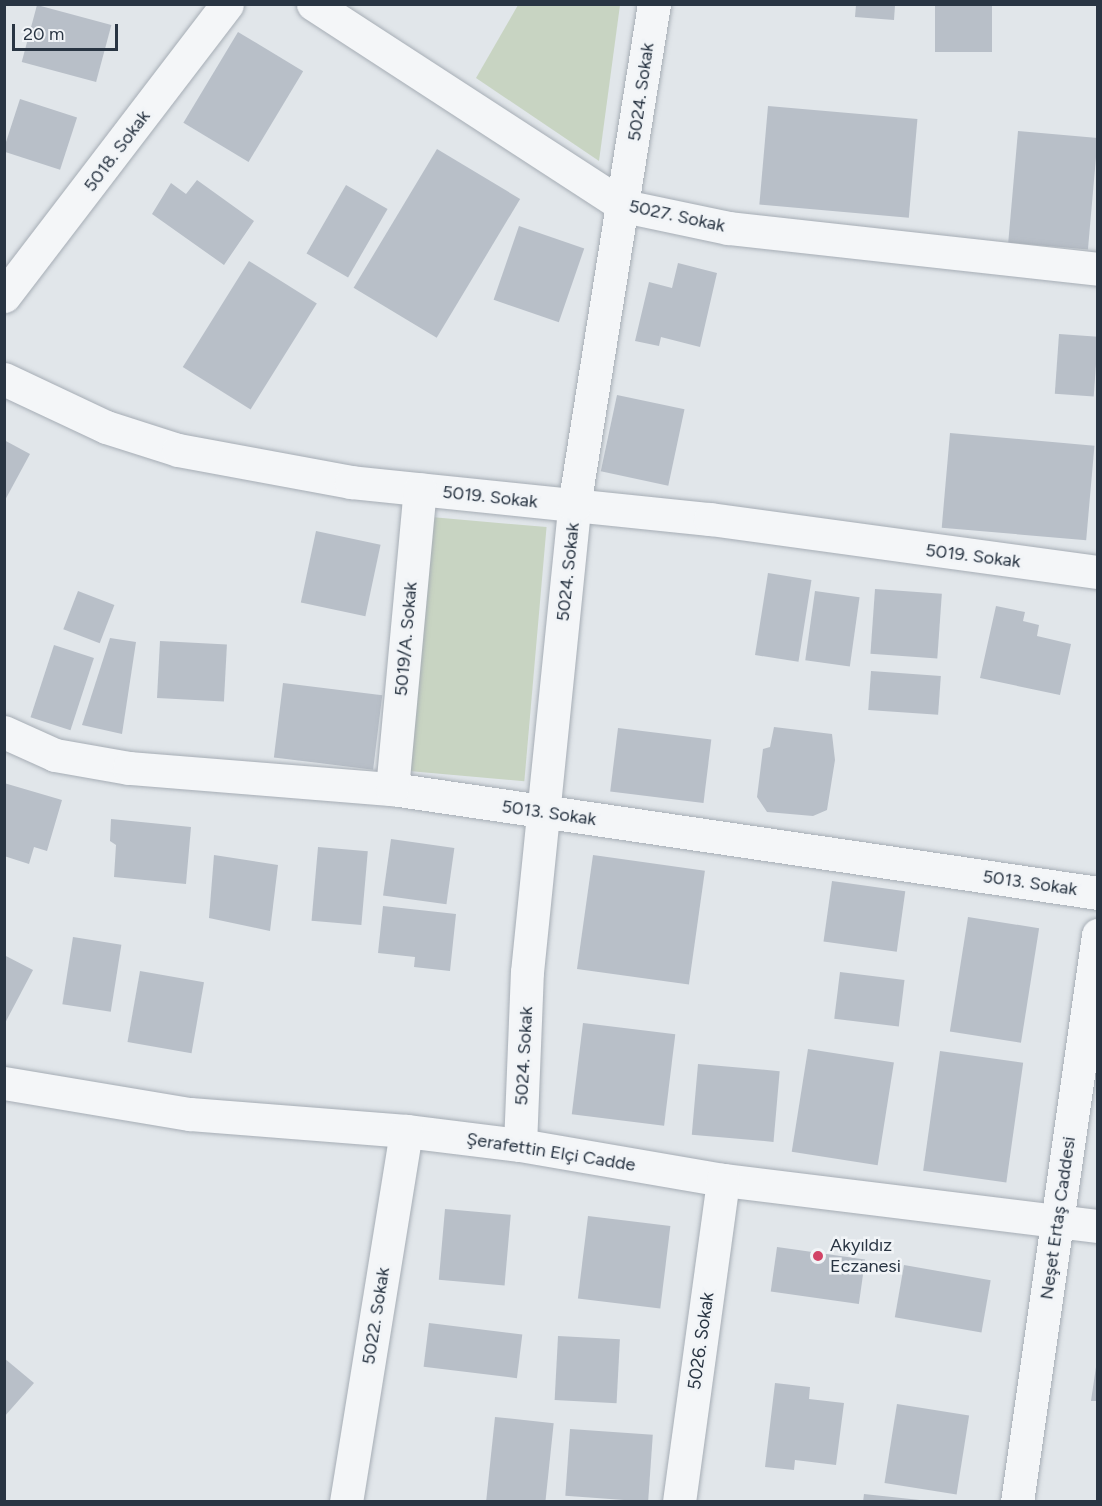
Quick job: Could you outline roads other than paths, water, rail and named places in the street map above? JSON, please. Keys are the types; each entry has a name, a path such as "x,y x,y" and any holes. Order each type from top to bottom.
{"street":[{"name":"5018. Sokak","path":"4,296 227,4"},
{"name":"5027. Sokak","path":"313,4 624,206 728,228 1098,269"},
{"name":"5024. Sokak","path":"520,1145 527,972 574,506 624,206 654,4"},
{"name":"5019. Sokak","path":"4,379 106,427 178,450 351,482 710,519 1098,572"},
{"name":"5019/A. Sokak","path":"392,789 420,489"},
{"name":"5013. Sokak","path":"4,732 56,755 129,768 392,789 1098,893"},
{"name":"Neşet Ertaş Caddesi","path":"1017,1502 1098,935"},
{"name":"Şerafettin Elçi Cadde","path":"4,1083 190,1114 406,1131 520,1145 723,1180 1057,1223 1098,1226"},
{"name":"5022. Sokak","path":"346,1502 406,1131"},
{"name":"5026. Sokak","path":"679,1502 723,1180"}],"place":[{"name":"Akyıldız Eczanesi","path":"818,1256"}]}
